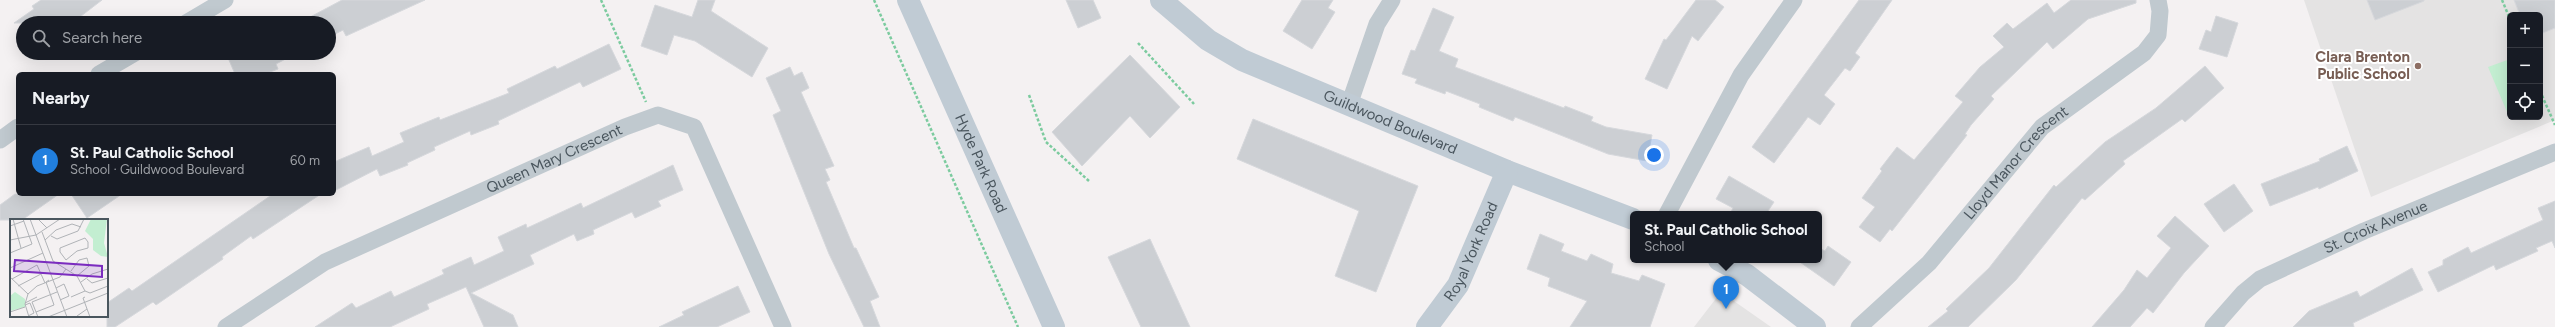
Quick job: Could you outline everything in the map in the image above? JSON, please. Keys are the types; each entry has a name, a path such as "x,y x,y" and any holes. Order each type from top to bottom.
{"street":[{"path":"198,16 225,0"},
{"name":"Hyde Park Road","path":"908,0 1054,327"},
{"name":"Guildwood Boulevard","path":"1161,0 1208,40 1242,60 1507,171 1630,218"},
{"path":"1350,105 1377,24 1392,0"},
{"path":"1669,211 1741,75 1794,0"},
{"name":"Lloyd Manor Crescent","path":"1859,327 1929,263 2042,127 2144,53 2158,34 2160,10 2158,0"},
{"path":"102,72 123,60"},
{"name":"Queen Mary Crescent","path":"226,327 325,262 625,127 658,115 694,127 783,327"},
{"path":"0,140 16,128"},
{"name":"St. Croix Avenue","path":"2213,327 2243,293 2260,279 2364,231 2555,152"},
{"name":"Royal York Road","path":"1427,327 1458,285 1507,171"},
{"path":"1725,263 1747,275 1815,327"}],"path":[{"path":"600,0 646,104"},
{"path":"874,0 1018,327"},
{"path":"2502,0 2507,12"},
{"path":"1138,43 1194,104"},
{"path":"1029,95 1046,142 1089,181"},
{"path":"2543,98 2555,125"}],"shaded area":[{"name":"Clara Brenton Public School","path":"2304,0 2555,0 2555,120 2371,197"},
{"path":"1721,292 1771,327 1694,327"}],"green space":[{"path":"2507,60 2507,112 2488,67"}],"building":[{"path":"41,0 102,0 81,16 24,16 34,9 32,6"},
{"path":"342,0 425,0 346,36 343,30 336,34 336,16 312,16"},
{"path":"698,0 715,0 711,11 768,48 752,77 695,41 674,35 667,55 641,46 655,5 692,17"},
{"path":"1066,0 1093,0 1101,18 1078,28"},
{"path":"1302,0 1333,0 1328,8 1335,12 1312,49 1283,31"},
{"path":"1696,0 1715,0 1724,7 1698,41 1692,36 1667,89 1645,79 1664,39 1666,40"},
{"path":"1859,0 1892,0 1855,53 1860,57 1850,71 1845,68 1824,95 1835,104 1820,125 1808,117 1774,163 1752,147"},
{"path":"2071,0 2136,0 2136,3 2088,19 2053,49 2047,42 1991,96 1994,99 1971,125 1965,134 1967,135 1892,231 1890,229 1880,242 1859,227 1875,207 1862,198 1882,171 1880,169 1897,147 1914,160 1963,102 1955,96 1980,67 2004,47 1993,36 2007,23 2013,29 2047,3 2054,13"},
{"path":"2367,0 2424,0 2424,1 2375,20"},
{"path":"2514,0 2555,0 2555,28 2543,33 2543,12 2519,12"},
{"path":"1433,8 1454,17 1439,51 1458,59 1455,67 1564,108 1565,106 1593,117 1591,121 1606,127 1652,135 1647,161 1608,154 1515,117 1513,121 1479,107 1480,104 1446,91 1445,94 1415,83 1417,79 1402,74 1411,50 1415,51"},
{"path":"2216,16 2238,23 2227,57 2199,49 2206,30 2211,32"},
{"path":"609,44 621,69 583,87 580,82 498,121 499,124 471,135 470,131 434,147 435,150 407,163 408,165 380,176 377,169 336,190 336,161 369,147 372,156 404,142 400,133 439,117 440,120 509,93 507,89 555,66 557,69"},
{"path":"1130,55 1180,107 1150,138 1130,116 1082,166 1052,132"},
{"path":"229,60 284,60 276,64 278,69 270,72 234,72"},
{"path":"2205,66 2224,88 2185,122 2182,119 2123,161 2125,164 2085,200 2082,198 2016,280 1968,327 1928,327 1948,311 1946,309 1989,268 2054,185 2056,187 2105,142 2156,108"},
{"path":"790,67 794,76 802,72 809,88 801,92 834,166 825,169 830,180 826,182 854,248 856,248 879,297 870,301 880,327 864,327 829,254 773,115 781,111 766,78"},
{"path":"1253,119 1418,186 1376,292 1335,276 1359,211 1237,159"},
{"path":"2347,146 2358,171 2319,189 2318,187 2270,206 2261,184 2320,161 2319,159"},
{"path":"673,165 683,190 658,201 661,206 635,218 632,212 593,230 594,234 577,241 574,234 530,255 534,264 471,293 513,315 518,327 484,327 466,287 427,304 429,309 390,327 315,327 352,303 356,308 391,291 394,297 444,274 442,270 471,257 474,265 504,251 498,237 526,224 527,228 581,203 583,208"},
{"path":"1729,176 1774,202 1768,211 1732,211 1733,208 1716,199"},
{"path":"2234,184 2253,211 2224,232 2204,204"},
{"path":"15,194 16,196 56,196 23,219 0,220 0,205"},
{"path":"72,196 119,196 87,218"},
{"path":"270,196 318,196 253,239 251,236 222,257 223,259 156,305 153,302 115,327 107,327 108,302 129,288 132,291"},
{"path":"2555,201 2555,248 2552,241 2536,248 2538,251 2496,270 2494,265 2438,292 2428,272 2443,265 2443,260 2468,247 2471,253 2543,220 2538,208"},
{"path":"2175,216 2209,246 2184,273 2153,313 2147,308 2130,327 2092,327 2124,290 2137,270 2147,278 2171,248 2157,236"},
{"path":"1540,234 1564,244 1561,251 1587,261 1591,254 1613,264 1611,273 1639,281 1642,275 1665,284 1650,327 1570,327 1587,301 1548,286 1550,278 1527,269"},
{"path":"1150,239 1190,327 1141,327 1108,257"},
{"path":"1828,246 1851,262 1834,286 1801,263 1822,263 1822,250 1825,251"},
{"path":"2412,268 2423,290 2353,323 2354,327 2293,327 2309,311 2357,291 2360,297"},
{"path":"738,286 750,312 717,327 659,327 684,315 682,312"}],"place":[{"name":"Clara Brenton Public School","path":"2418,66"},
{"name":"St. Paul Catholic School","path":"1726,309"}]}
